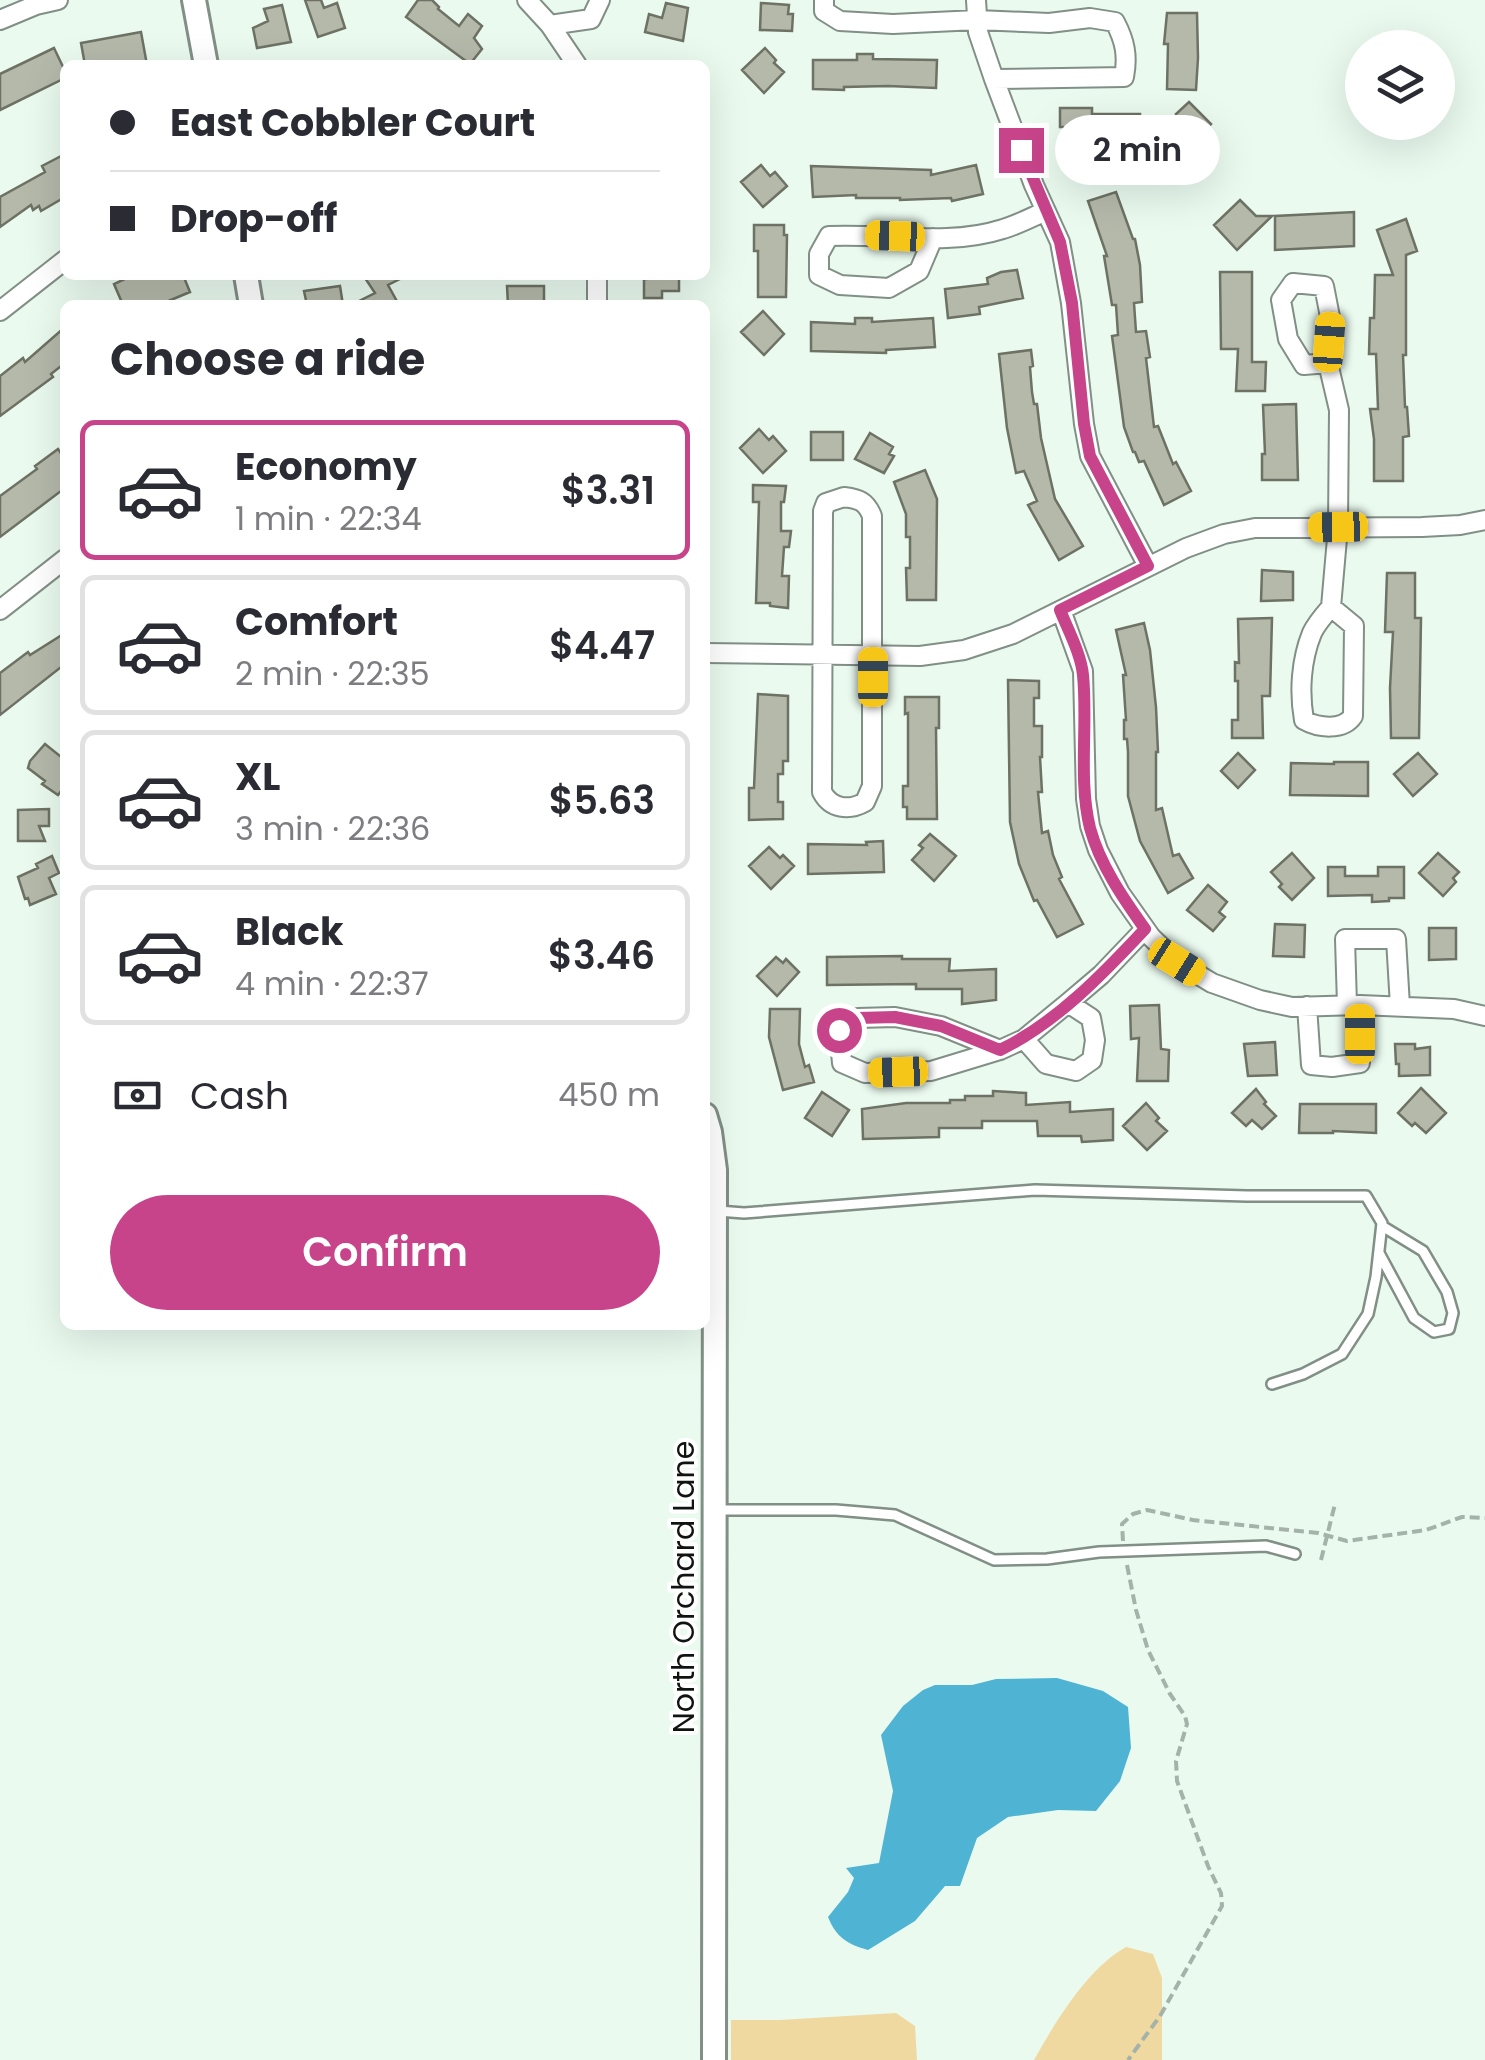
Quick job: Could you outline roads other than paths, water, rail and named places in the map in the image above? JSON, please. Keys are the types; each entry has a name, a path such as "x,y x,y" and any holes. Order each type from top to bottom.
{"street":[{"path":"0,20 58,0"},
{"path":"194,0 205,60"},
{"path":"527,0 574,60"},
{"path":"550,25 592,19 600,0"},
{"path":"824,0 824,11 840,21 1048,23 1090,18 1115,22 1123,37 1127,60 1124,77 994,79"},
{"path":"976,0 978,32 994,79 1060,242 1072,303 1090,456 1148,566"},
{"path":"933,238 919,271 889,288 840,285 819,274 819,254 829,236 977,235 1003,230 1046,211"},
{"path":"0,311 60,264"},
{"path":"1328,363 1304,365 1288,339 1281,300 1294,283 1324,286 1330,322 1328,363 1339,410 1338,527 1331,607 1313,630 1302,666 1304,720 1319,726 1343,725 1353,716 1354,626 1331,607"},
{"path":"844,498 859,499 868,505 872,516 873,656 872,786 866,802 835,806 822,792 823,511 826,503 844,498"},
{"path":"710,653 920,656 964,650 1013,634 1148,566 1224,534 1255,528 1422,527 1485,520"},
{"path":"0,610 60,563"},
{"path":"1060,610 1083,671 1090,826 1120,893 1145,929 1177,962 1212,983 1292,1007 1400,1006 1454,1009 1485,1016"},
{"path":"1000,1050 941,1026 895,1017 858,1018 839,1030 842,1062 864,1073 931,1070 1000,1050 1024,1038 1101,975 1145,929"},
{"path":"1307,1006 1311,1065 1360,1063 1345,939 1396,939 1400,1006"},
{"path":"1024,1038 1046,1064 1076,1070 1092,1060 1095,1040 1091,1018 1068,1002"},
{"name":"North Orchard Lane","path":"710,1132 715,1170 714,2060"}],"lane":[{"path":"714,1211 744,1213 1035,1190 1366,1196 1382,1226 1424,1252 1447,1292 1452,1313 1449,1329 1434,1332 1414,1318 1379,1253"},
{"path":"1272,1384 1303,1374 1342,1354 1368,1314 1382,1226"},
{"path":"714,1510 836,1510 895,1515 994,1560 1266,1546 1295,1554"}],"water":[{"path":"1057,1678 1103,1691 1128,1707 1131,1748 1120,1781 1096,1811 1058,1810 1008,1817 977,1838 960,1886 945,1886 915,1921 868,1950 843,1939 828,1917 854,1878 846,1868 879,1863 893,1791 881,1735 903,1706 935,1685"}]}
